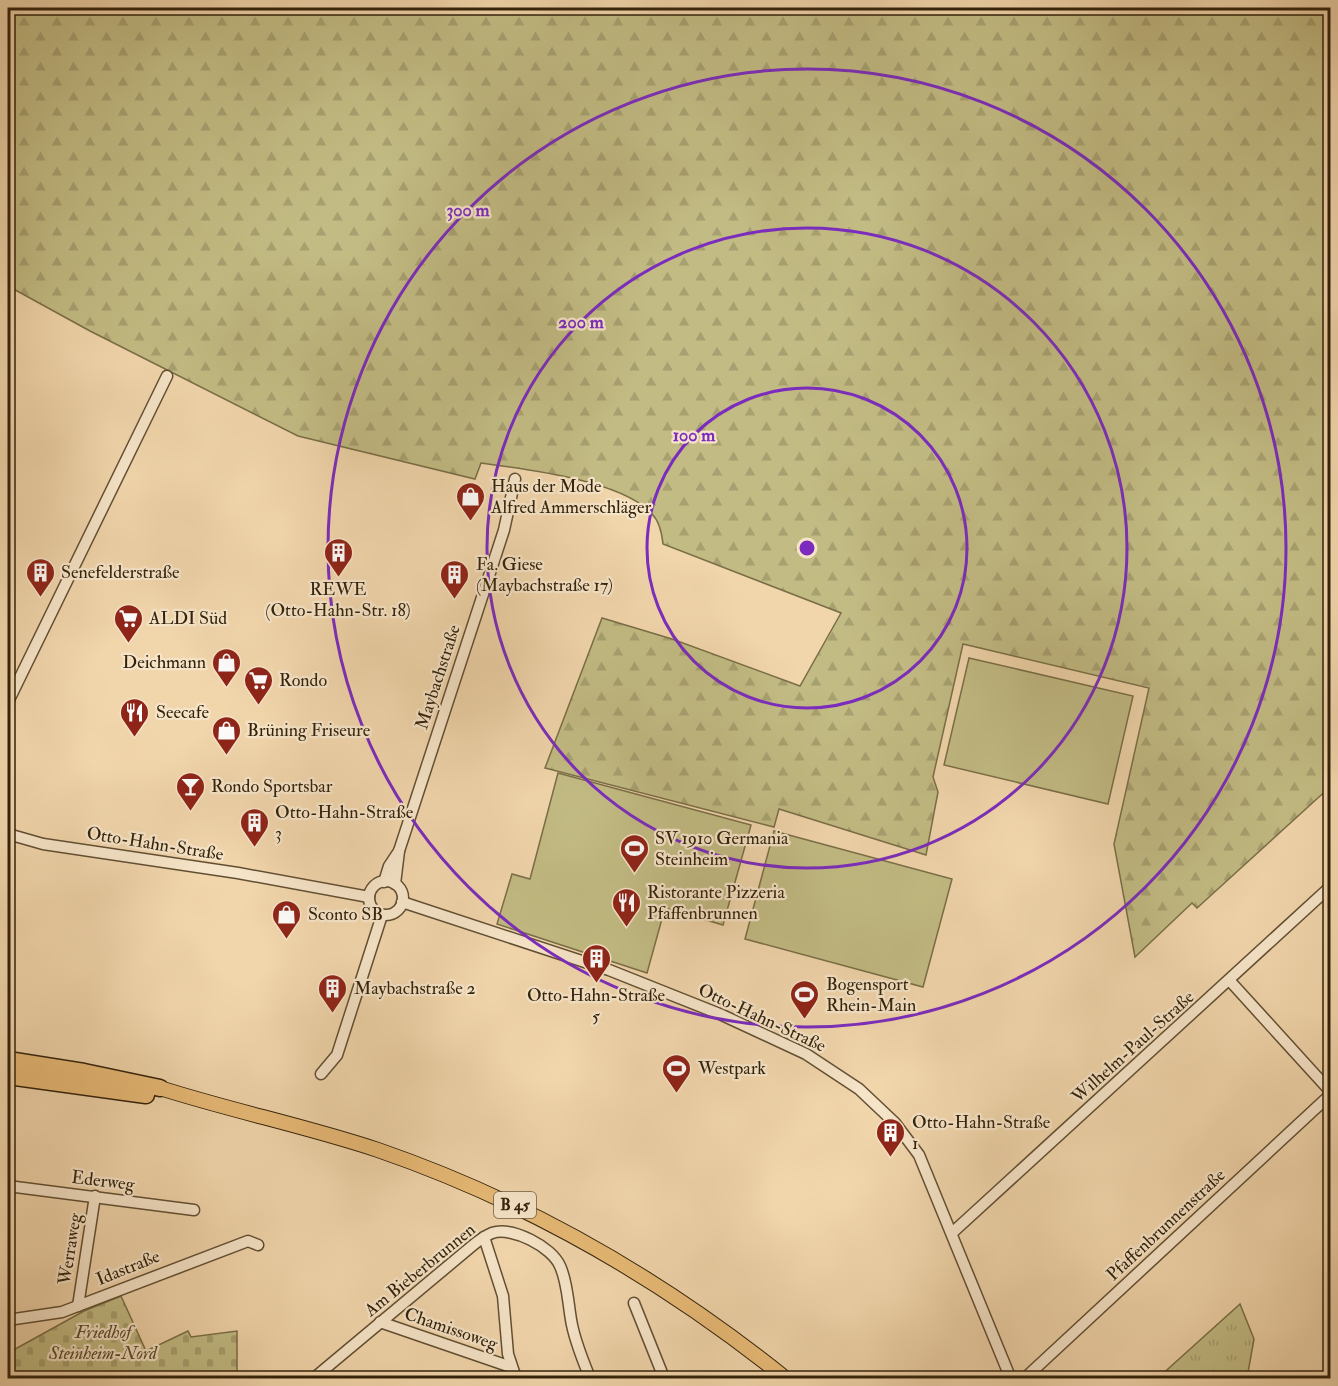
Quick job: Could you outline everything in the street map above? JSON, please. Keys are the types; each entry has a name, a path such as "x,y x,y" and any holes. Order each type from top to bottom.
{"highway":[{"name":"B 45","path":"8,1060 84,1072 159,1093"},
{"name":"B 45","path":"8,1076 159,1093"}],"main road":[{"name":"B 45","path":"159,1093 305,1128 379,1151 456,1179 521,1208 663,1291 785,1378"}],"street":[{"path":"8,702 167,376"},
{"name":"Maybachstraße","path":"389,883 389,866 399,851 504,530 516,479"},
{"name":"Otto-Hahn-Straße","path":"8,831 43,844 149,859 369,897"},
{"path":"389,883 402,892 402,902 397,912 382,915 374,910 369,897 374,887 389,883"},
{"name":"Wilhelm-Paul-Straße","path":"952,1233 1230,981 1330,887"},
{"name":"Otto-Hahn-Straße","path":"402,902 640,982 765,1034 832,1069 881,1109 912,1144 925,1168 952,1233 1008,1372 1008,1378"},
{"path":"321,1074 337,1055 382,915"},
{"path":"1230,981 1330,1093"},
{"name":"Pfaffenbrunnenstraße","path":"1025,1378 1330,1093"},
{"name":"Ederweg","path":"8,1186 194,1210"},
{"name":"Werraweg","path":"78,1306 94,1196"},
{"name":"Am Bieberbrunnen","path":"314,1378 484,1237 492,1233 512,1234 549,1252 556,1259 563,1275 578,1348 590,1378"},
{"path":"484,1237 503,1296 511,1367 516,1378"},
{"name":"Idastraße","path":"8,1320 46,1315 78,1306 248,1241 258,1245"},
{"path":"634,1303 664,1378"},
{"name":"Chamissoweg","path":"380,1322 511,1367"},
{"path":"507,1378 511,1367"}],"green space":[{"path":"8,8 1330,8 1330,787 1197,908 1192,903 1135,957 1114,844 1149,688 963,644 933,777 938,792 926,855 779,809 774,827 545,768 602,618 672,639 800,686 841,613 663,544 659,524 652,514 638,502 596,485 547,473 481,463 475,479 298,436 90,331 8,286"},
{"path":"969,658 1133,696 1108,804 944,765"},
{"name":"SV 1910 Germania Steinheim","path":"558,773 751,825 723,925 665,908 647,973 497,924 512,874 530,879"},
{"path":"774,831 952,879 923,987 745,939"},
{"name":"Friedhof Steinheim-Nord","path":"121,1296 146,1351 188,1331 191,1337 237,1331 237,1378 8,1378 8,1353 84,1311"},
{"path":"1240,1304 1254,1339 1247,1378 1158,1378"}],"place":[{"name":"Haus der Mode Alfred Ammerschläger","path":"470,522"},
{"name":"REWE (Otto-Hahn-Str. 18)","path":"338,578"},
{"name":"Senefelderstraße","path":"40,598"},
{"name":"Fa. Giese (Maybachstraße 17)","path":"455,600"},
{"name":"ALDI Süd","path":"128,644"},
{"name":"Deichmann","path":"227,688"},
{"name":"Rondo","path":"258,706"},
{"name":"Seecafe","path":"135,738"},
{"name":"Brüning Friseure","path":"226,756"},
{"name":"Rondo Sportsbar","path":"190,812"},
{"name":"Otto-Hahn-Straße 3","path":"254,848"},
{"name":"SV 1910 Germania Steinheim","path":"634,874"},
{"name":"Ristorante Pizzeria Pfaffenbrunnen","path":"626,928"},
{"name":"Sconto SB","path":"287,940"},
{"name":"Otto-Hahn-Straße 5","path":"596,984"},
{"name":"Maybachstraße 2","path":"333,1014"},
{"name":"Bogensport Rhein-Main","path":"805,1020"},
{"name":"Westpark","path":"677,1094"},
{"name":"Otto-Hahn-Straße 1","path":"891,1158"}]}
